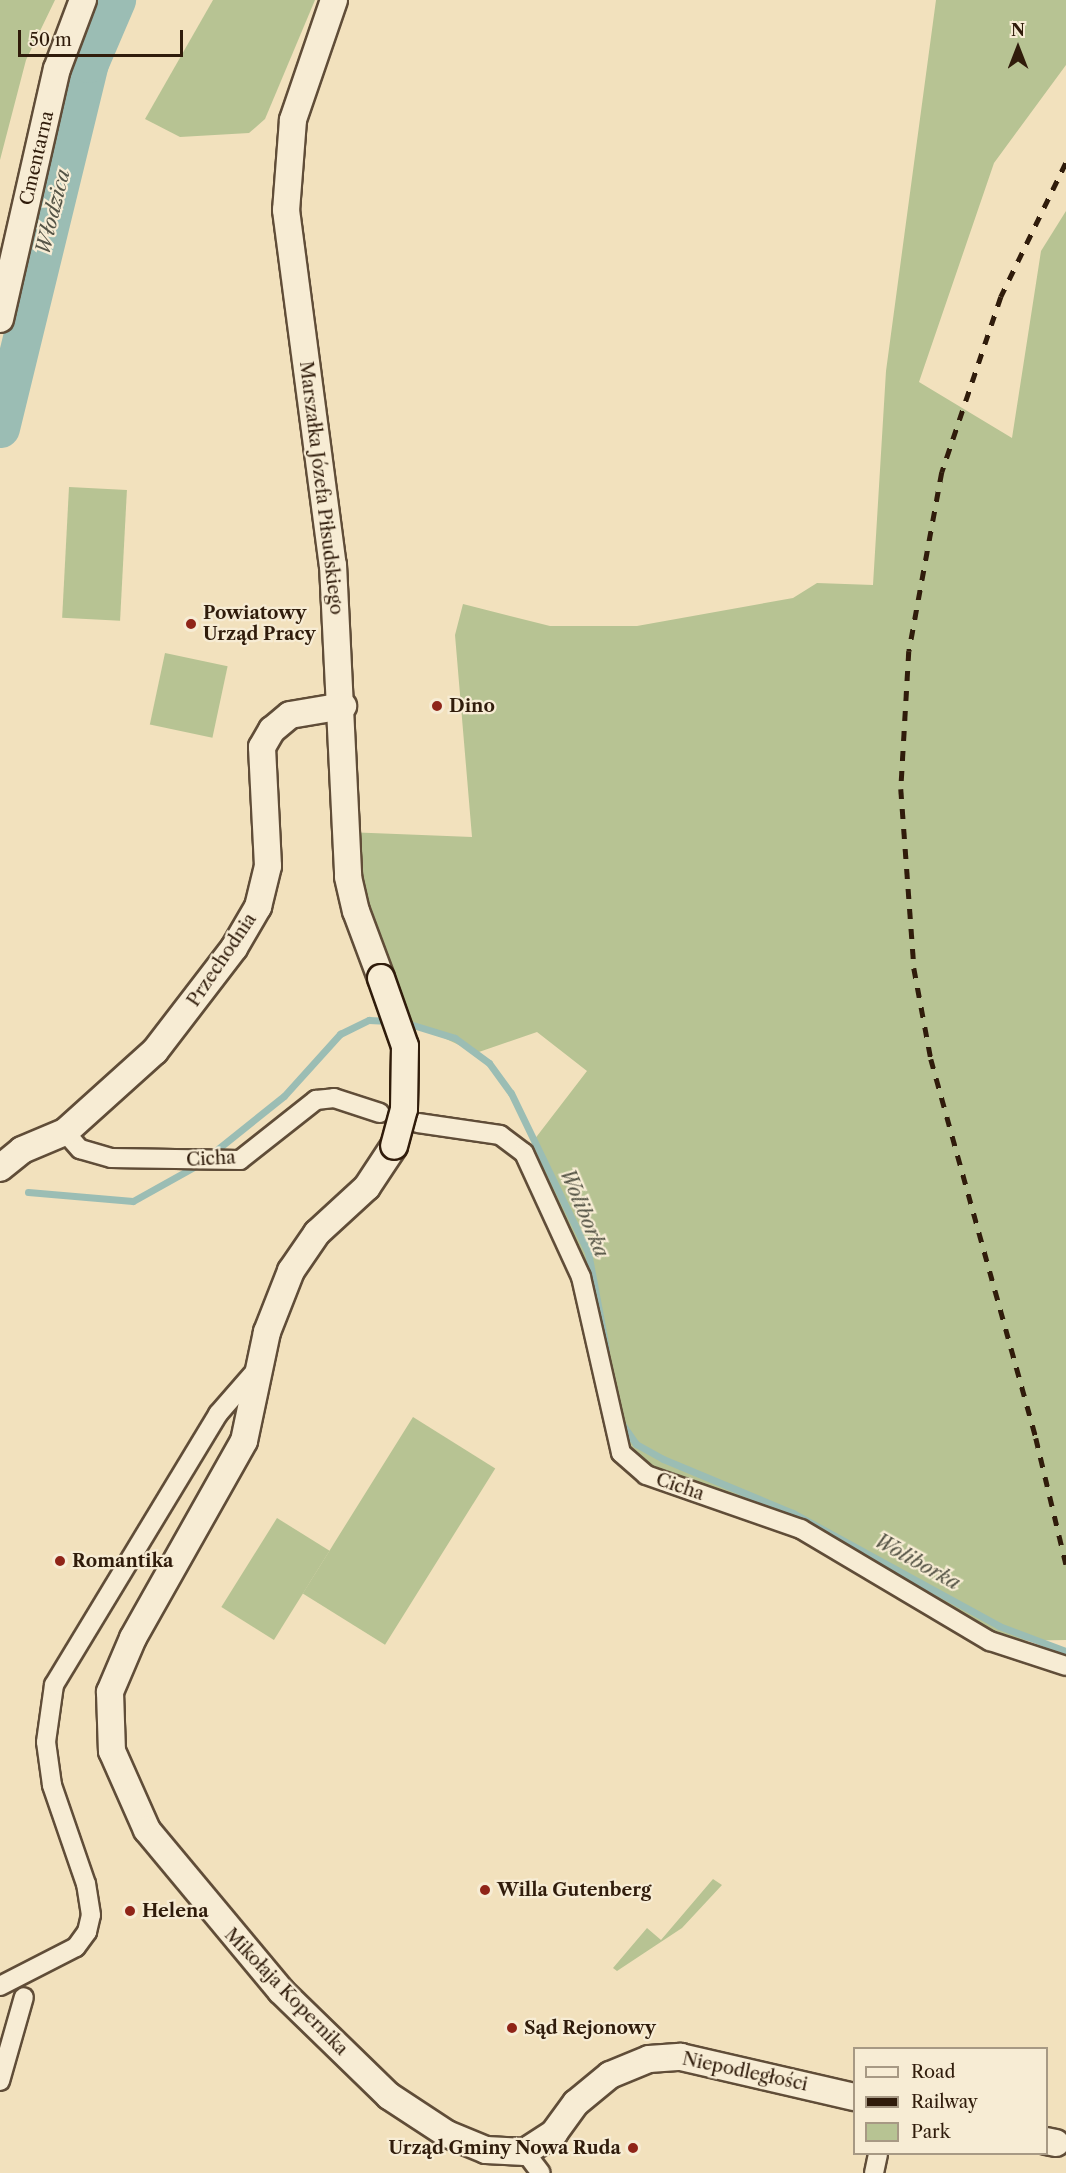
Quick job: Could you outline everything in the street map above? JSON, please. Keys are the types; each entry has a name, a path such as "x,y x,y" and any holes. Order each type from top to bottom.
{"street":[{"name":"Cmentarna","path":"0,320 57,69 83,0"},
{"name":"Marszałka Józefa Piłsudskiego","path":"259,1367 277,1301 291,1271 317,1233 368,1187 394,1146 404,1110 405,1046 356,911 348,877 343,706 333,565 290,250 285,181 301,89 334,0"},
{"name":"Przechodnia","path":"72,1126 167,1037 234,948 258,907 268,866 260,756 266,738 281,721 297,712 343,706"},
{"name":"Cicha","path":"72,1126 80,1149 111,1158 175,1161 240,1160 316,1100 334,1098 416,1122 500,1135 524,1153 581,1276 621,1454 646,1475 801,1529 990,1641 1066,1666"},
{"path":"0,1168 22,1150 72,1126"},
{"path":"0,1986 76,1947 91,1916 86,1884 52,1785 46,1742 54,1685 218,1414 259,1367"},
{"name":"Mikołaja Kopernika","path":"259,1367 244,1441 133,1638 110,1692 108,1730 118,1771 147,1830 205,1905 281,1992 389,2096 447,2134 486,2151 525,2162"},
{"path":"0,2081 24,1997"},
{"name":"Niepodległości","path":"525,2162 554,2133 576,2103 610,2075 649,2059 681,2056 853,2097"},
{"path":"874,2173 878,2155"},
{"path":"525,2162 541,2173"}],"green space":[{"path":"0,0 55,0 26,60 0,160"},
{"path":"213,0 315,0 265,119 249,133 180,137 145,119"},
{"path":"936,0 1066,0 1066,65 994,163 919,382 1012,438 1041,251 1066,211 1066,1640 990,1641 801,1529 646,1475 621,1453 534,1140 587,1071 537,1032 476,1053 410,1022 381,978 346,832 472,837 455,635 463,604 550,626 637,626 793,598 817,583 873,585 886,371"},
{"path":"69,487 127,490 120,621 62,618"},
{"path":"165,653 228,666 212,738 150,724"},
{"path":"413,1417 495,1468 385,1645 303,1593"},
{"path":"277,1518 330,1551 274,1640 221,1607"},
{"path":"713,1879 722,1885 682,1928 617,1971 613,1968 647,1928 661,1940"}],"waterway":[{"name":"Włodzica","path":"0,428 89,63 116,0"},
{"name":"Woliborka","path":"209,1156 284,1096 340,1034 369,1020 389,1021"},
{"name":"Woliborka","path":"403,1022 455,1038 489,1063 511,1093 588,1252 606,1348"},
{"name":"Woliborka","path":"28,1192 133,1201 201,1163"},
{"name":"Woliborka","path":"620,1421 636,1444 663,1459 793,1513 999,1626 1066,1651"}],"railway":[{"path":"1066,163 1001,297 942,472 909,651 901,789 914,968 931,1059 1036,1438 1066,1564"}],"place":[{"name":"Powiatowy Urząd Pracy","path":"191,624"},
{"name":"Dino","path":"437,706"},
{"name":"Romantika","path":"60,1561"},
{"name":"Willa Gutenberg","path":"485,1890"},
{"name":"Helena","path":"130,1911"},
{"name":"Sąd Rejonowy","path":"512,2028"},
{"name":"Urząd Gminy Nowa Ruda","path":"633,2148"}]}
